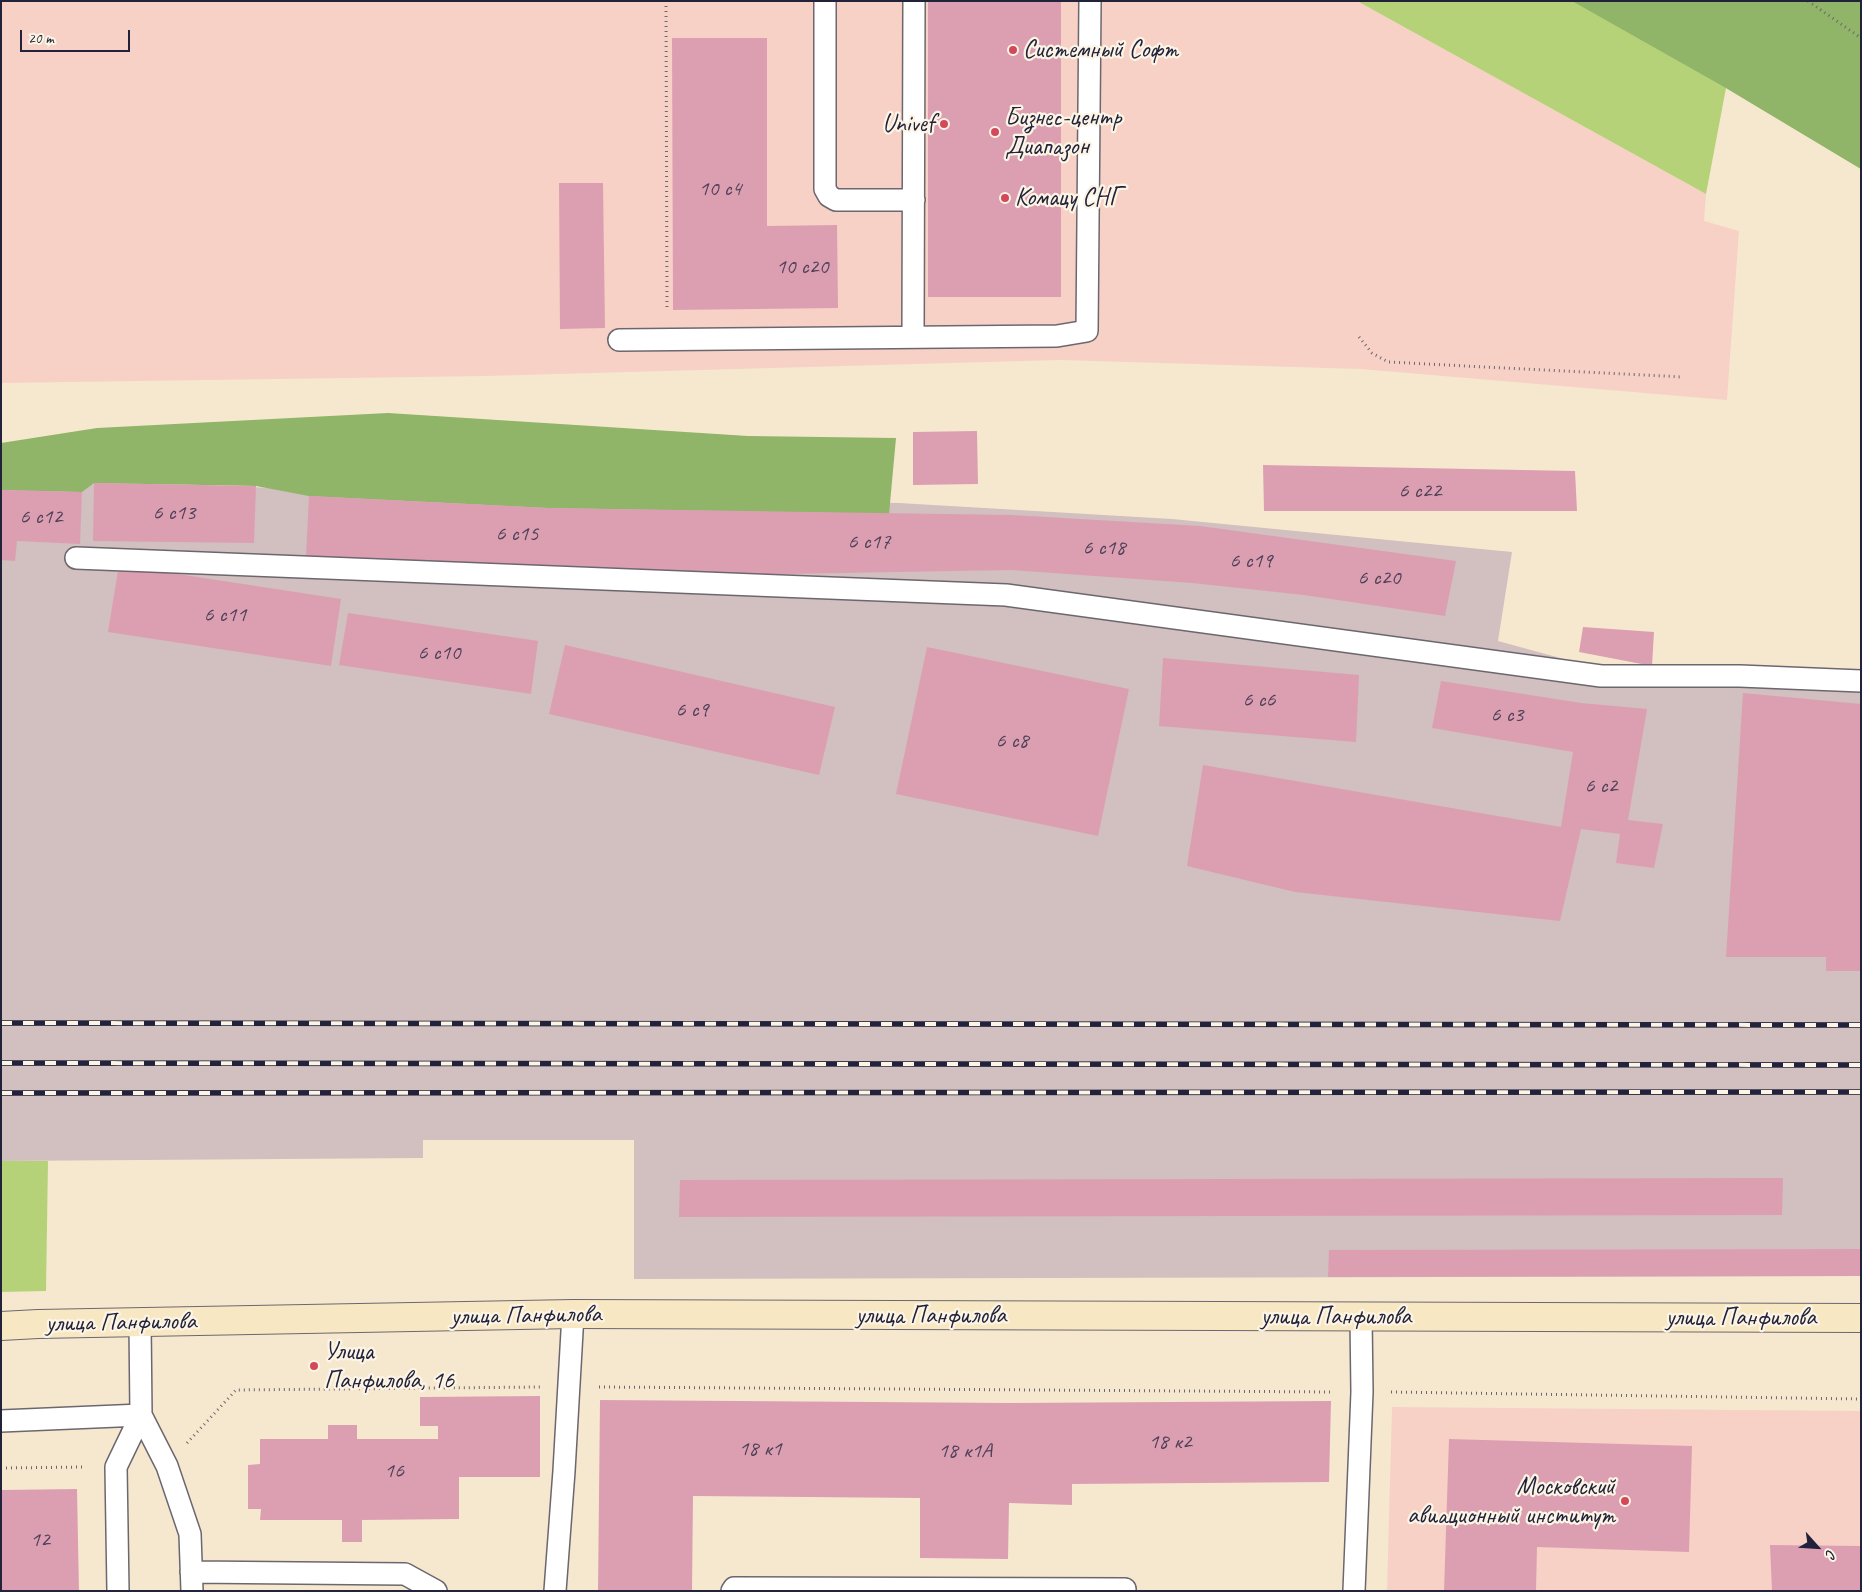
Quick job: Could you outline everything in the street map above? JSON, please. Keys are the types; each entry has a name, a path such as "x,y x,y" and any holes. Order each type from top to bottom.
{"street":[{"name":"улица Панфилова","path":"1,1326 573,1314 1361,1318 1861,1318"}],"lane":[{"path":"825,1 825,189 829,196 836,200 914,200"},
{"path":"913,337 914,1"},
{"path":"619,340 1057,336 1087,331 1090,1"},
{"path":"76,558 1006,595 1601,676 1740,676 1861,681"},
{"path":"555,1591 573,1314"},
{"path":"1354,1591 1362,1392 1361,1318"},
{"path":"140,1322 141,1415 166,1466 190,1534 192,1581 405,1574 436,1591"},
{"path":"1,1421 141,1415"},
{"path":"118,1591 116,1467 141,1415"},
{"path":"732,1591 734,1588 1125,1589"}],"path":[{"path":"666,1 667,340"},
{"path":"1808,1 1861,38"},
{"path":"1359,337 1372,353 1388,362 1682,377"},
{"path":"166,1466 236,1390 569,1386 899,1389"},
{"path":"1,1468 116,1467"}],"shaded area":[{"path":"1,1 1357,1 1706,194 1704,221 1739,231 1727,400 1360,369 1060,360 487,376 1,383"},
{"path":"1,478 303,489 899,503 1172,519 1512,552 1498,641 1648,682 1861,690 1861,1276 634,1279 634,1140 423,1140 423,1158 1,1161"},
{"name":"Московский авиационный институт","path":"1392,1407 1861,1411 1861,1591 1387,1591"}],"green space":[{"path":"1357,1 1861,1 1861,169 1726,88 1706,194"},
{"path":"1572,1 1861,1 1861,169 1726,88"},
{"path":"388,413 748,436 896,438 889,514 548,508 309,496 256,486 94,483 82,492 1,490 1,443 97,428"},
{"path":"1,1161 48,1161 46,1291 1,1292"}],"building":[{"name":"Бизнес-центр Диапазон","path":"928,1 1061,1 1061,297 928,297"},
{"path":"672,38 767,38 767,226 837,225 838,308 673,310"},
{"path":"559,183 603,183 605,328 560,329"},
{"path":"977,431 978,484 913,485 913,432"},
{"path":"1263,465 1575,471 1577,511 1264,511"},
{"path":"94,483 256,486 254,543 93,541"},
{"path":"1,490 82,492 80,544 17,541 15,561 1,560"},
{"path":"309,496 548,508 1012,515 1200,526 1456,561 1445,616 1304,595 1192,583 1011,570 727,575 306,557"},
{"path":"119,565 341,599 331,666 108,632"},
{"path":"348,613 538,641 531,694 339,665"},
{"path":"1583,627 1654,632 1652,666 1579,652"},
{"path":"565,645 835,707 819,775 549,714"},
{"path":"927,647 1129,689 1098,836 896,794"},
{"path":"1163,658 1359,675 1356,742 1159,726"},
{"path":"1441,681 1581,703 1647,709 1628,820 1663,824 1654,868 1616,863 1620,834 1581,829 1560,921 1295,892 1187,866 1203,765 1561,827 1573,752 1432,728"},
{"path":"1743,693 1861,704 1861,971 1826,971 1826,957 1726,957"},
{"path":"1783,1178 1782,1215 679,1217 680,1180"},
{"path":"1861,1249 1861,1276 1328,1277 1329,1250"},
{"path":"540,1396 540,1477 459,1477 459,1519 362,1520 362,1542 342,1542 342,1520 260,1520 261,1509 248,1509 248,1465 260,1464 260,1439 328,1439 328,1425 357,1425 357,1439 438,1439 438,1426 420,1426 420,1397"},
{"path":"600,1400 1010,1403 1331,1401 1329,1482 1072,1484 1072,1505 1009,1503 1008,1559 920,1558 920,1498 693,1496 692,1591 598,1591"},
{"path":"1449,1439 1692,1446 1689,1552 1537,1547 1536,1591 1444,1591"},
{"path":"77,1489 79,1591 1,1591 1,1490"},
{"path":"1770,1545 1861,1546 1861,1591 1772,1591"}],"railway":[{"path":"1,1023 1861,1025"},
{"path":"1,1063 1861,1065"},
{"path":"1,1093 1861,1092"}],"place":[{"name":"Системный Софт","path":"1013,50"},
{"name":"Univef","path":"944,124"},
{"name":"Бизнес-центр Диапазон","path":"995,132"},
{"name":"Комацу СНГ","path":"1005,198"},
{"name":"Улица Панфилова, 16","path":"314,1366"},
{"name":"Московский авиационный институт","path":"1625,1501"}]}
